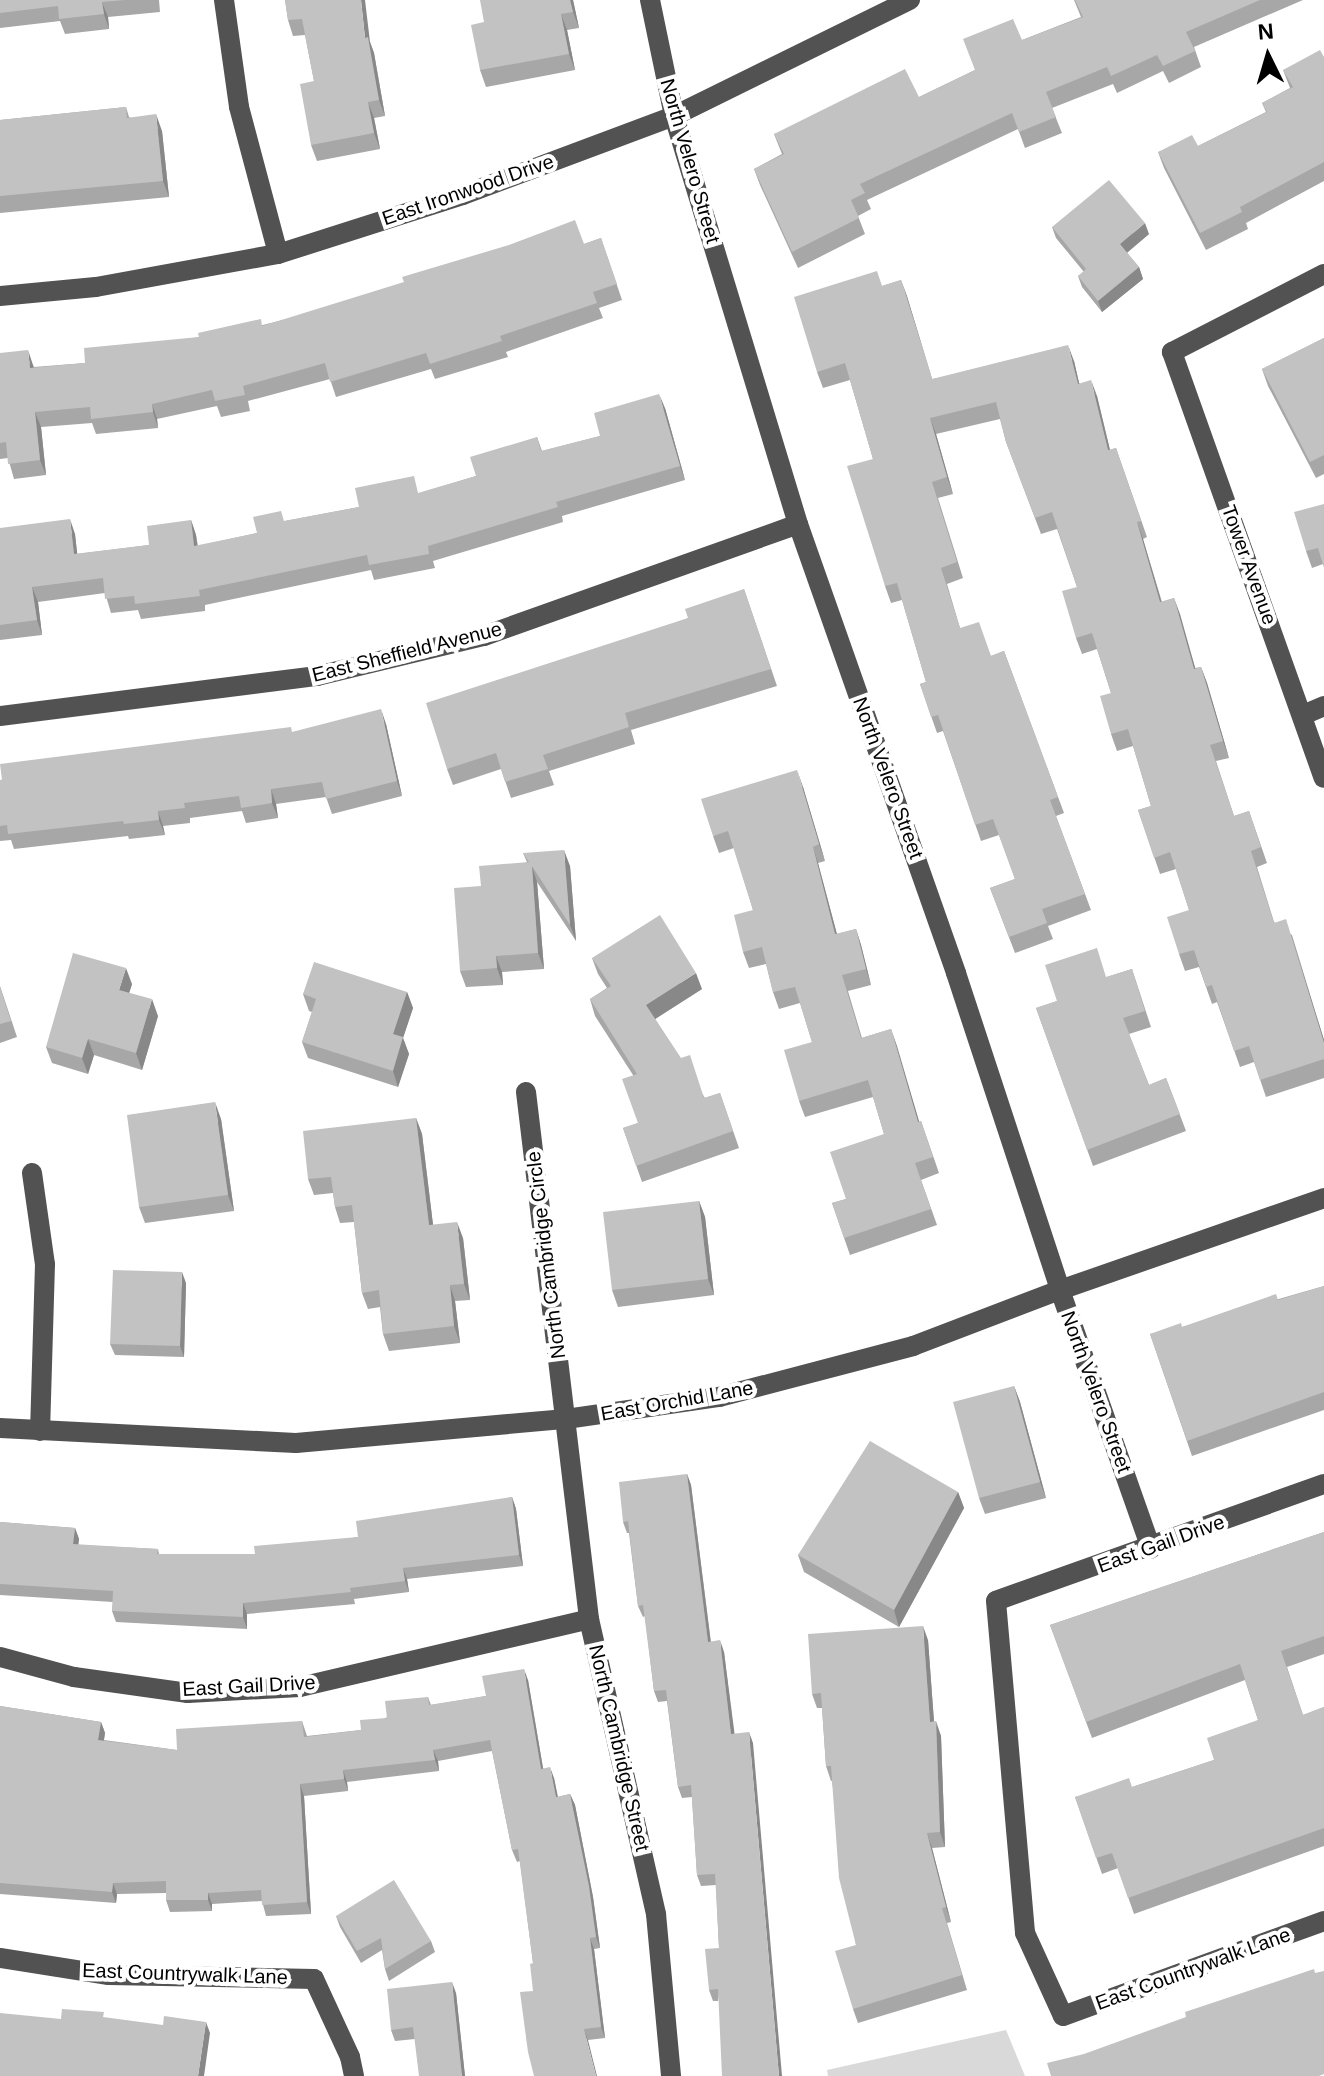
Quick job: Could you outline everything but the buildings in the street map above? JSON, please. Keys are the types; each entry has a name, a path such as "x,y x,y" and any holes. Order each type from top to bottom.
{"street":[{"path":"224,0 239,107 278,254"},
{"name":"North Velero Street","path":"650,0 674,116 798,524 956,973 1060,1290 1151,1548"},
{"name":"East Ironwood Drive","path":"0,296 96,287 278,254 463,195 674,116 910,0"},
{"name":"Tower Avenue","path":"1324,274 1172,352 1324,778"},
{"name":"East Sheffield Avenue","path":"0,716 332,673 484,636 798,524"},
{"path":"1303,715 1324,706"},
{"name":"North Cambridge Circle","path":"526,1092 566,1419"},
{"path":"32,1173 45,1264 40,1431"},
{"name":"East Orchid Lane","path":"0,1428 296,1443 566,1419 734,1393 913,1346 1060,1290 1324,1198"},
{"name":"North Cambridge Street","path":"566,1419 589,1619 656,1914 671,2076"},
{"name":"East Gail Drive","path":"1063,2016 1025,1933 996,1601 1324,1484"},
{"name":"East Gail Drive","path":"0,1657 74,1677 188,1693 300,1687 589,1619"},
{"name":"East Countrywalk Lane","path":"1063,2016 1324,1921"},
{"name":"East Countrywalk Lane","path":"0,1958 109,1975 314,1979 350,2057 354,2076"}],"shaded area":[{"path":"1006,2030 1025,2076 828,2076 827,2070"}]}
